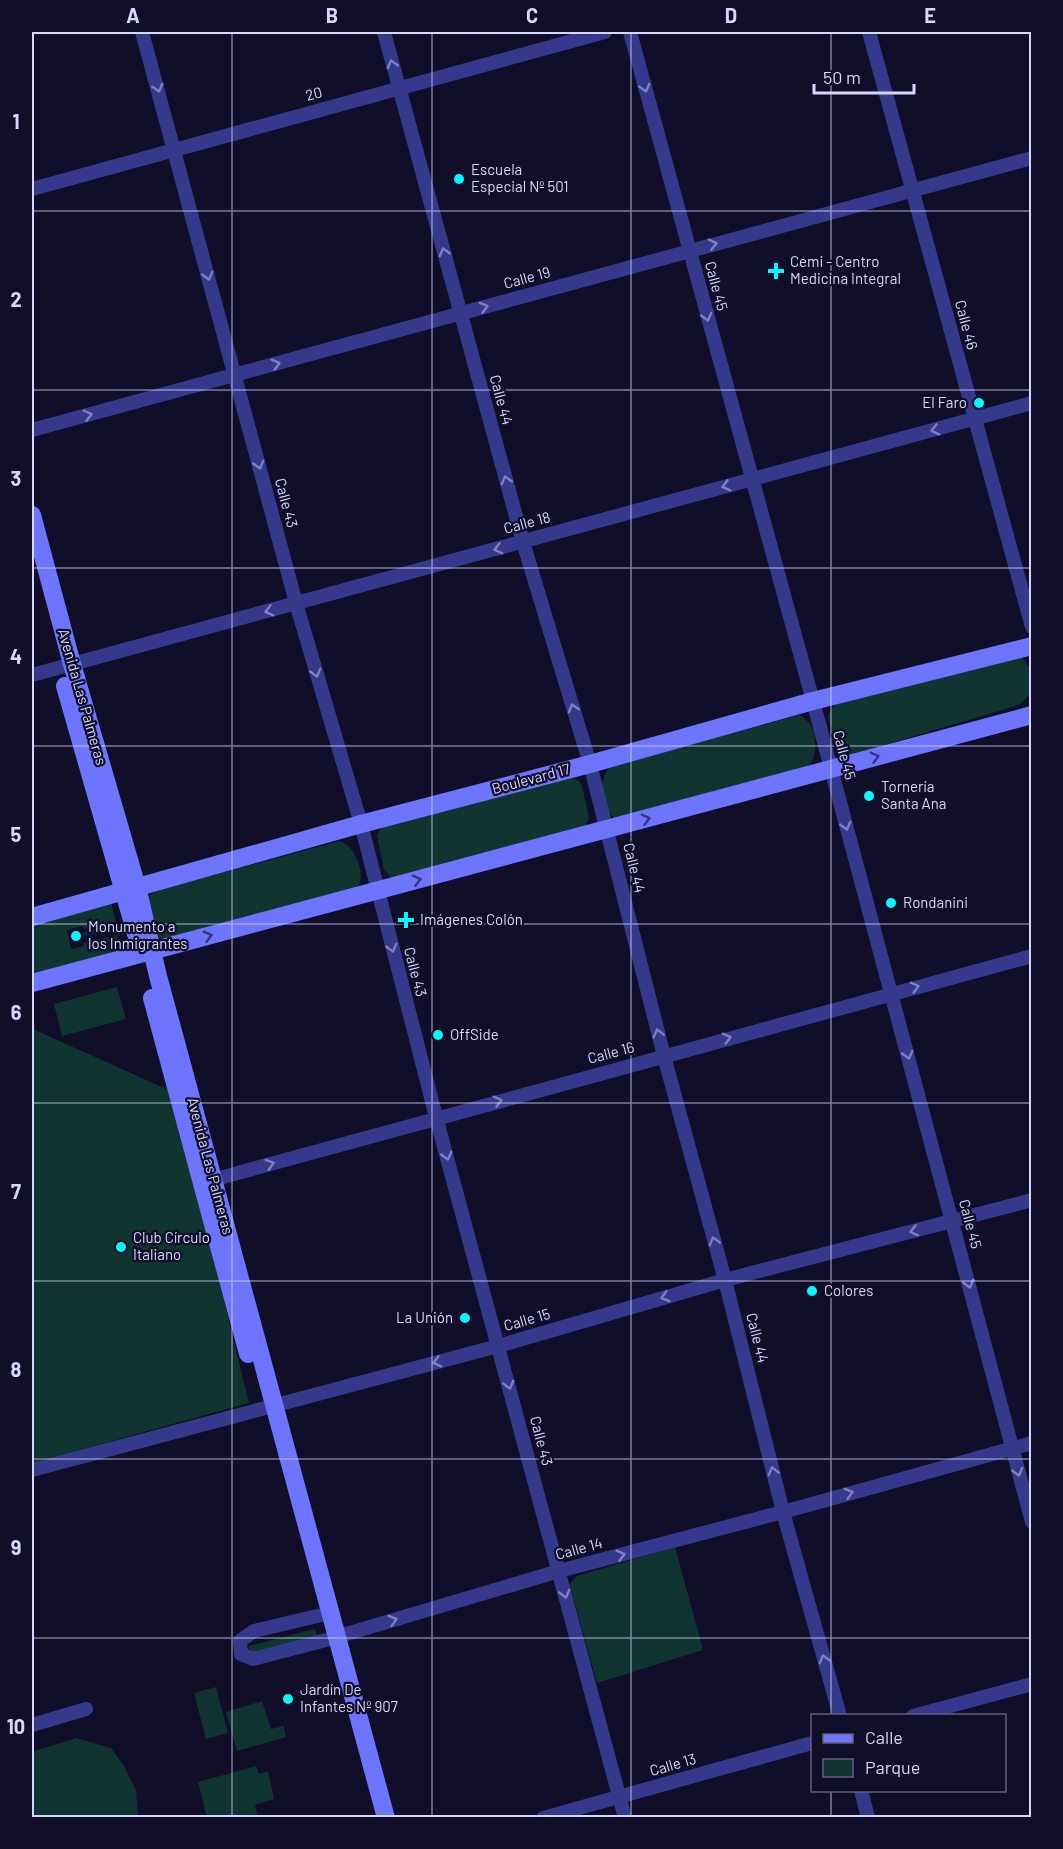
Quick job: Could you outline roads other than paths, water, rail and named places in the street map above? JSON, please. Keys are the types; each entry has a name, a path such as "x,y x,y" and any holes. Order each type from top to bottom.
{"main road":[{"name":"Avenida Las Palmeras","path":"32,515 66,666"},
{"name":"Avenida Las Palmeras","path":"32,563 66,666 130,889 134,924 146,952 325,1614 386,1818"},
{"name":"Boulevard 17","path":"32,917 361,824 590,764 813,701 1032,646"},
{"path":"32,983 1032,716"},
{"name":"Avenida Las Palmeras","path":"332,1639 374,1818"}],"street":[{"name":"Calle 43","path":"142,32 296,603 361,824 436,1118 625,1818"},
{"name":"Calle 44","path":"384,32 523,542 590,764 664,1056 725,1280 783,1512 839,1714"},
{"name":"20","path":"32,189 174,148 605,32"},
{"name":"Calle 45","path":"630,32 813,701 1032,1522"},
{"name":"Calle 46","path":"869,32 1032,627"},
{"name":"Calle 19","path":"32,430 1032,158"},
{"name":"Calle 18","path":"32,675 1032,403"},
{"name":"Calle 16","path":"207,1182 1032,956"},
{"name":"Calle 15","path":"32,1470 498,1346 725,1280 1032,1200"},
{"name":"Calle 14","path":"325,1614 254,1631 240,1641 241,1654 253,1659 332,1639 559,1571 1032,1443"},
{"path":"921,1714 1032,1684"},
{"path":"32,1725 86,1709"},
{"name":"Calle 13","path":"543,1818 811,1744"},
{"path":"861,1792 868,1818"}],"waterway":[{"path":"85,934 114,928"}],"place":[{"name":"Escuela Especial Nº 501","path":"459,179"},
{"name":"Cemi - Centro Medicina Integral","path":"776,271"},
{"name":"El Faro","path":"979,403"},
{"name":"Tornería Santa Ana","path":"869,796"},
{"name":"Rondanini","path":"891,903"},
{"name":"Imágenes Colón","path":"406,920"},
{"name":"Monumento a los Inmigrantes","path":"76,936"},
{"name":"OffSide","path":"438,1035"},
{"name":"Club Círculo Italiano","path":"121,1247"},
{"name":"Colores","path":"812,1291"},
{"name":"La Unión","path":"465,1318"},
{"name":"Jardín De Infantes Nº 907","path":"288,1699"}]}
